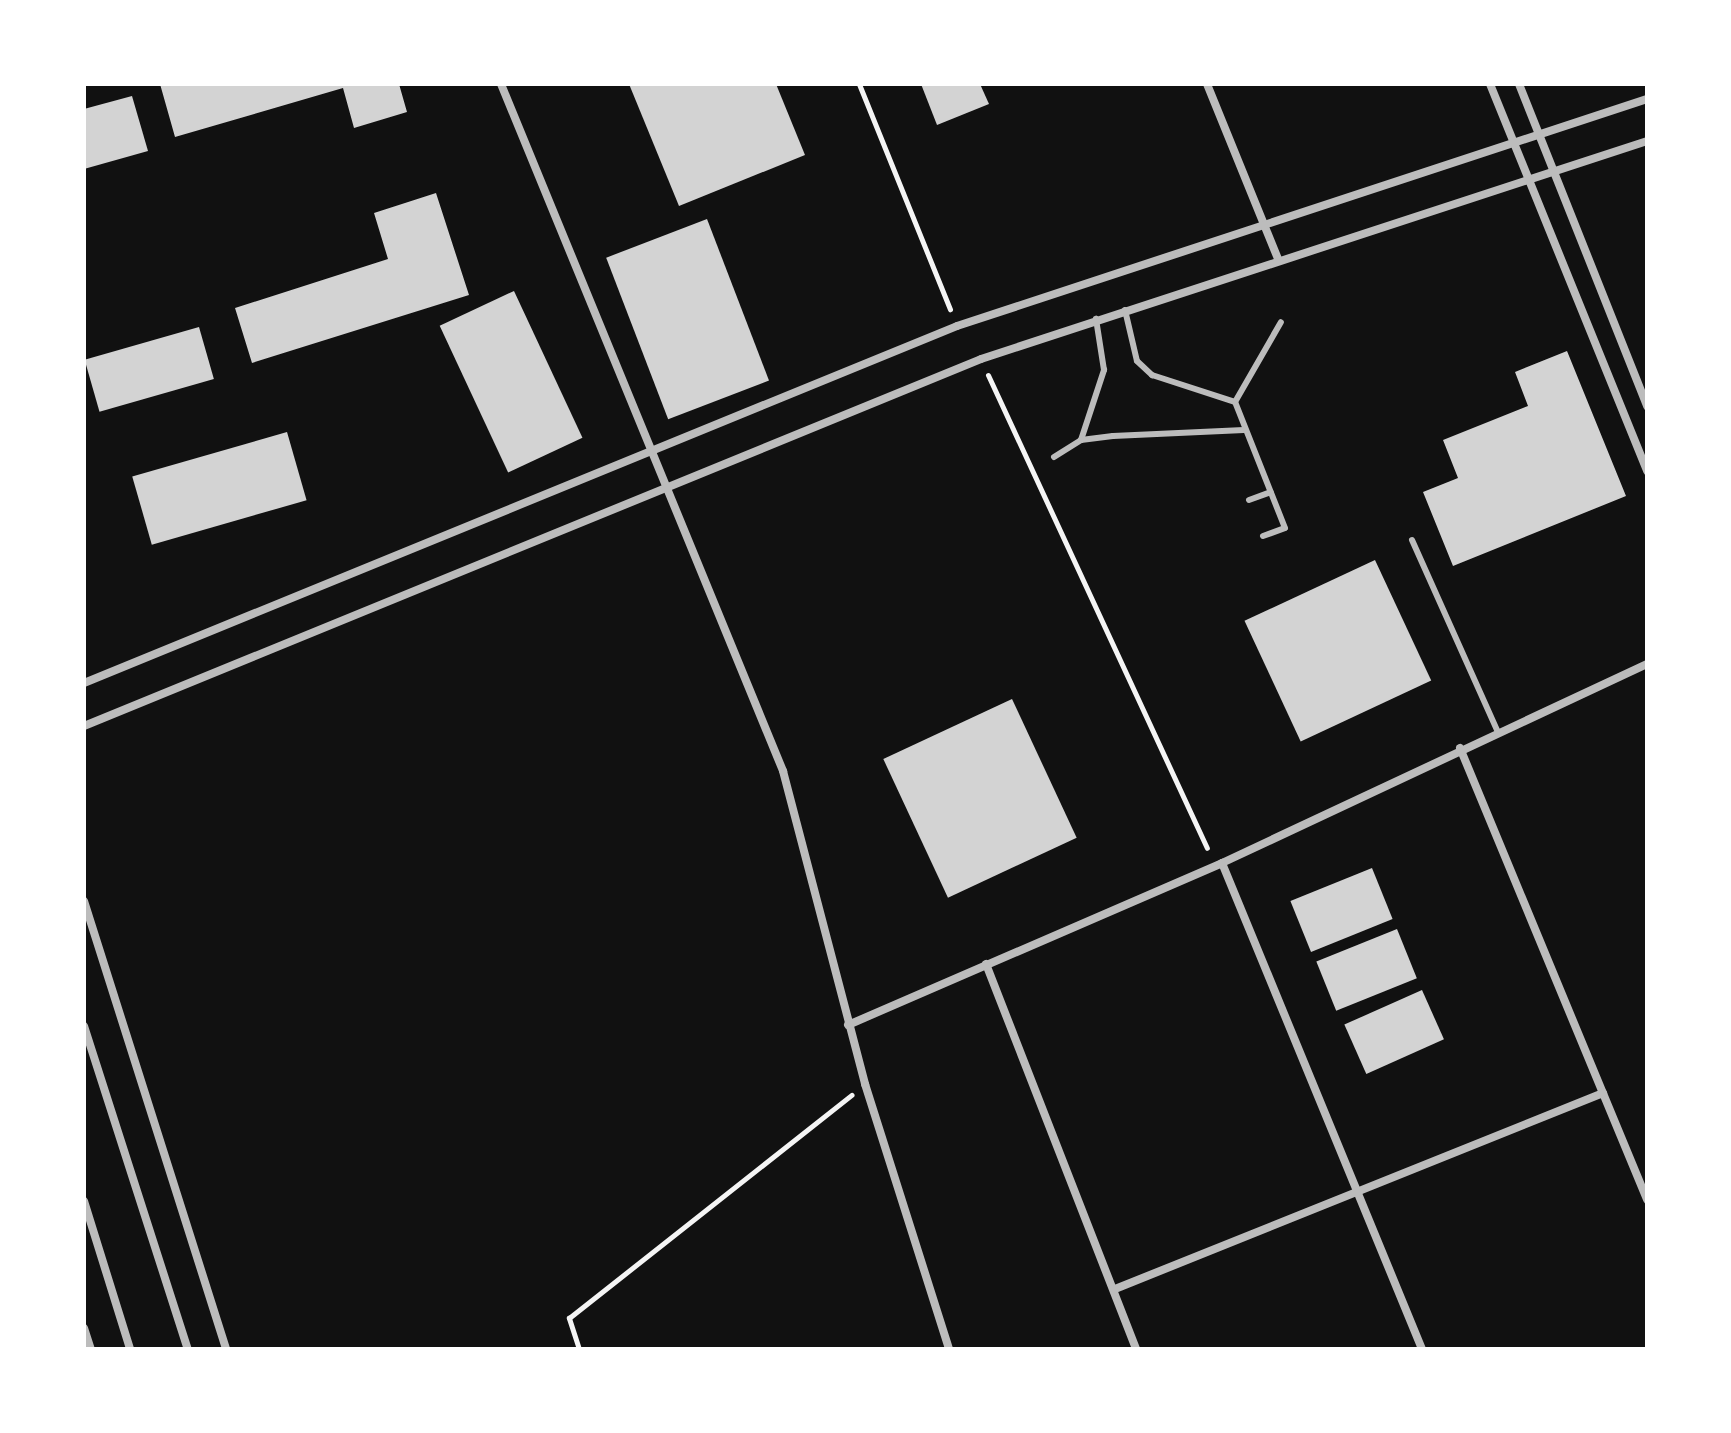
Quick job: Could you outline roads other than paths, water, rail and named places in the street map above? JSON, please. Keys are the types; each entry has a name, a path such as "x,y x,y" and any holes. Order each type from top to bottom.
{"street":[{"path":"501,84 656,452 783,771 848,1025 949,1349"},
{"path":"1207,84 1278,259"},
{"path":"1490,84 1647,471"},
{"path":"1519,84 1647,406"},
{"path":"84,683 656,452 957,326 1515,146 1647,99"},
{"path":"84,726 669,484 981,359 1124,308 1647,141"},
{"path":"848,1025 1218,864 1497,730 1647,664"},
{"path":"1460,748 1647,1200"},
{"path":"1218,864 1422,1349"},
{"path":"84,901 226,1349"},
{"path":"986,964 1136,1349"},
{"path":"84,1026 188,1349"},
{"path":"1115,1289 1357,1195 1603,1093"},
{"path":"84,1201 130,1349"},
{"path":"84,1328 91,1349"}],"lane":[{"path":"1124,308 1137,361 1152,375 1235,402"},
{"path":"1081,440 1104,370 1096,319"},
{"path":"1263,536 1285,528 1235,402 1281,322"},
{"path":"1054,457 1081,440 1244,430"},
{"path":"1249,500 1271,492"},
{"path":"1412,540 1497,730"}]}
